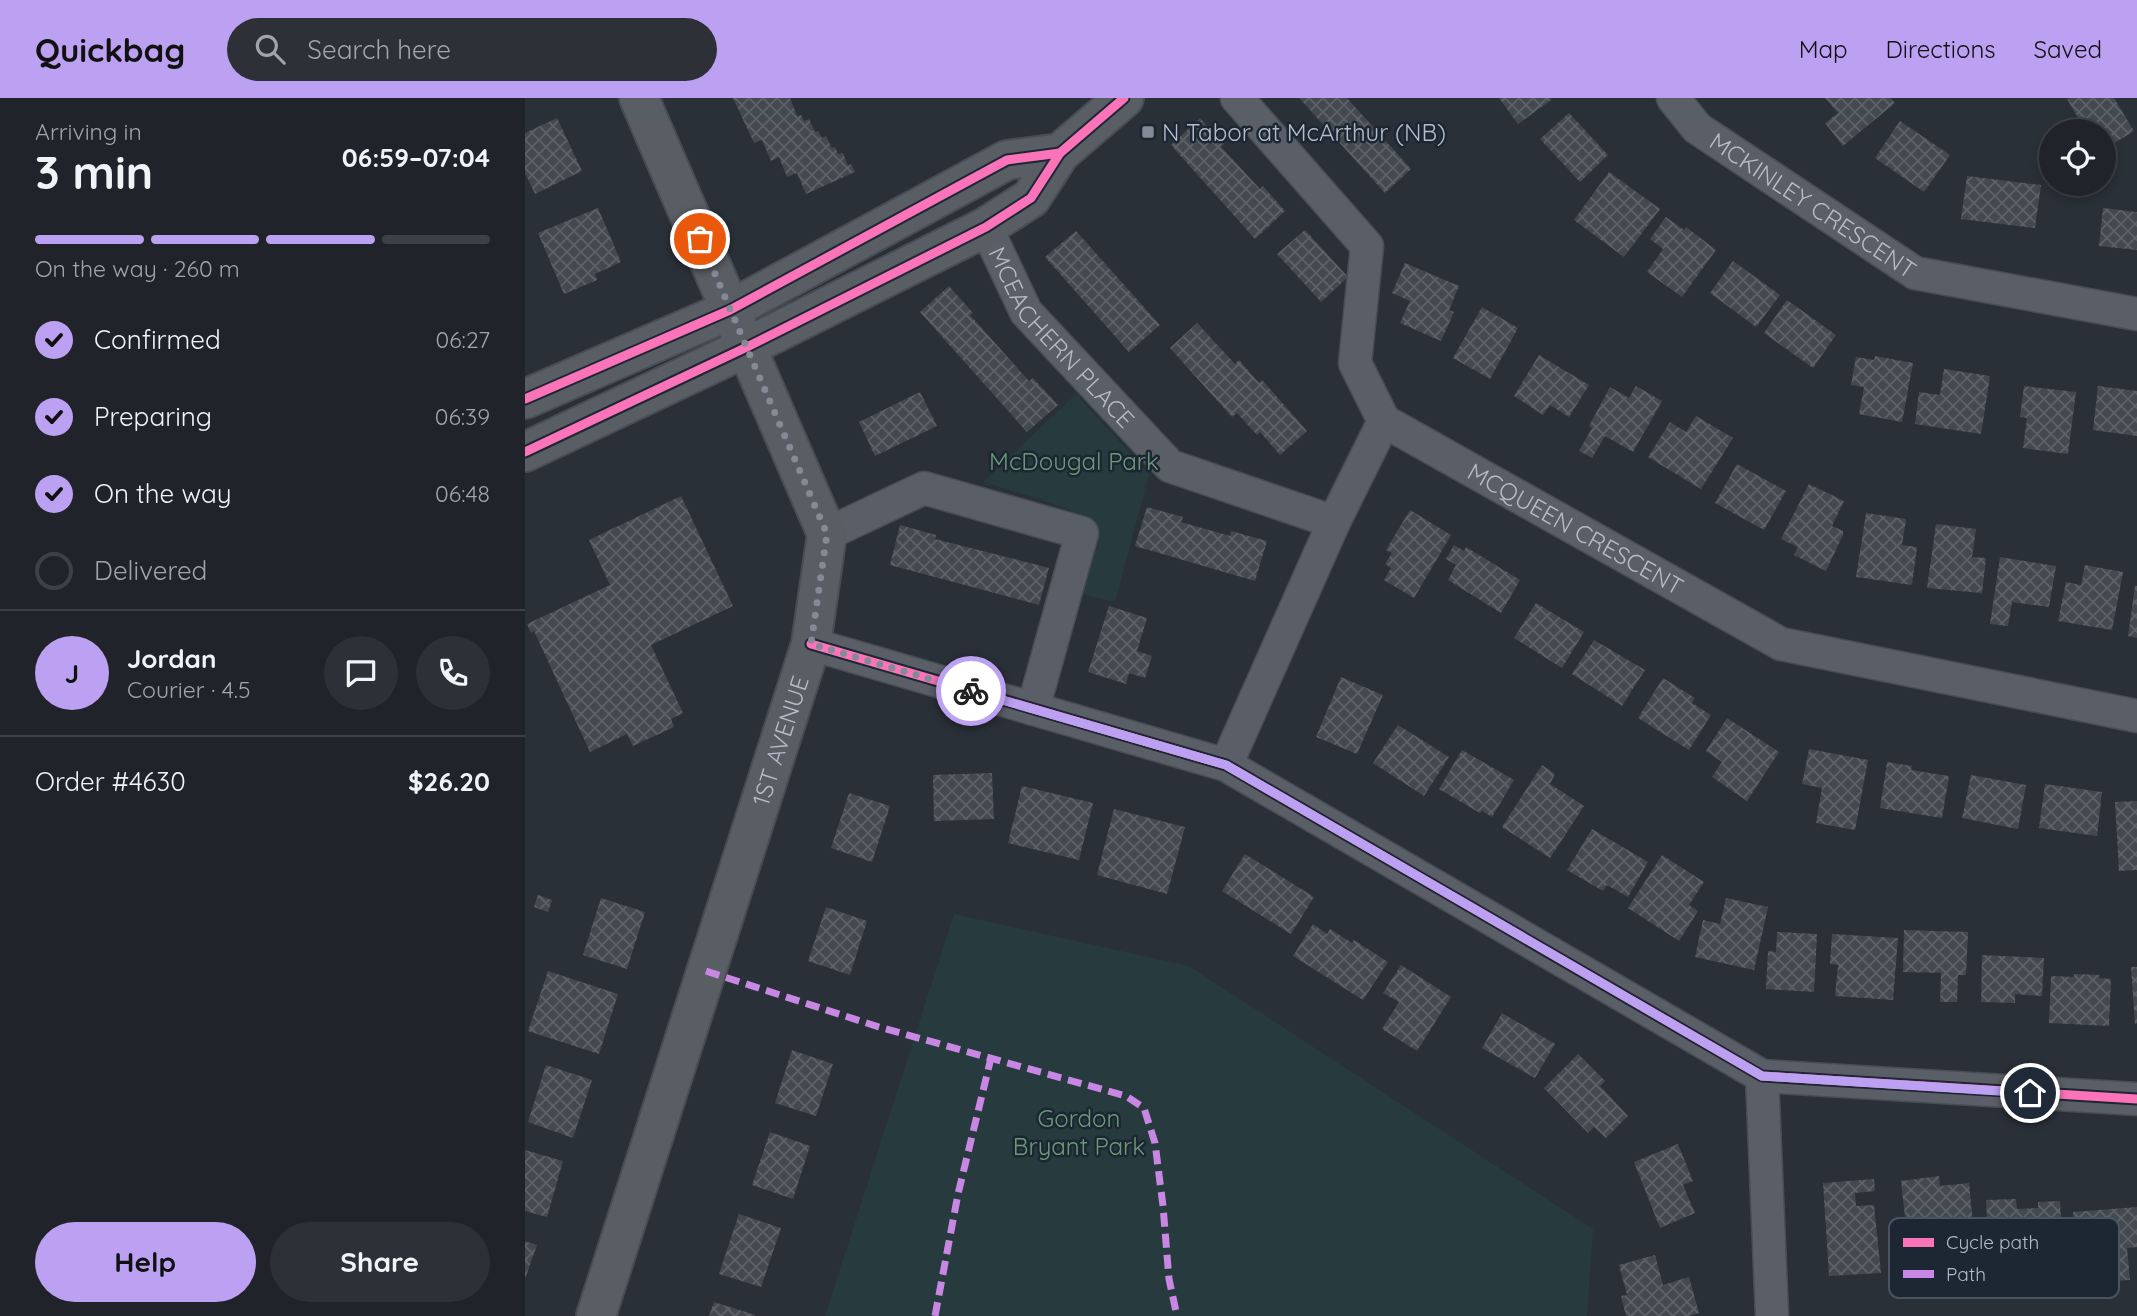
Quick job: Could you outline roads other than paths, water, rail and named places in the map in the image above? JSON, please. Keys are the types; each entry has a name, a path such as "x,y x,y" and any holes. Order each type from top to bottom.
{"street":[{"path":"639,98 827,534 924,488 1082,533 1033,709"},
{"path":"525,452 747,347 986,228 1031,198 1060,153 1124,98"},
{"path":"1226,765 1334,522 1384,421 1355,363 1367,246 1237,98"},
{"name":"MCKINLEY CRESCENT","path":"1673,98 1697,128 1915,273 2137,314"},
{"path":"525,399 730,310 1007,160 1060,153"},
{"name":"MCEACHERN PLACE","path":"986,228 1027,312 1170,466 1334,522"},
{"name":"MCQUEEN CRESCENT","path":"1384,421 1781,644 2137,716"},
{"name":"1ST AVENUE","path":"596,1316 811,644 827,534"},
{"path":"811,644 1226,765 1762,1076 2137,1099"},
{"path":"1762,1076 1772,1316"}],"place":[{"name":"N Tabor at McArthur (NB)","path":"1148,132"}],"park label":[{"name":"McDougal Park","path":"1074,461"},
{"name":"Gordon Bryant Park","path":"1079,1132"}]}
